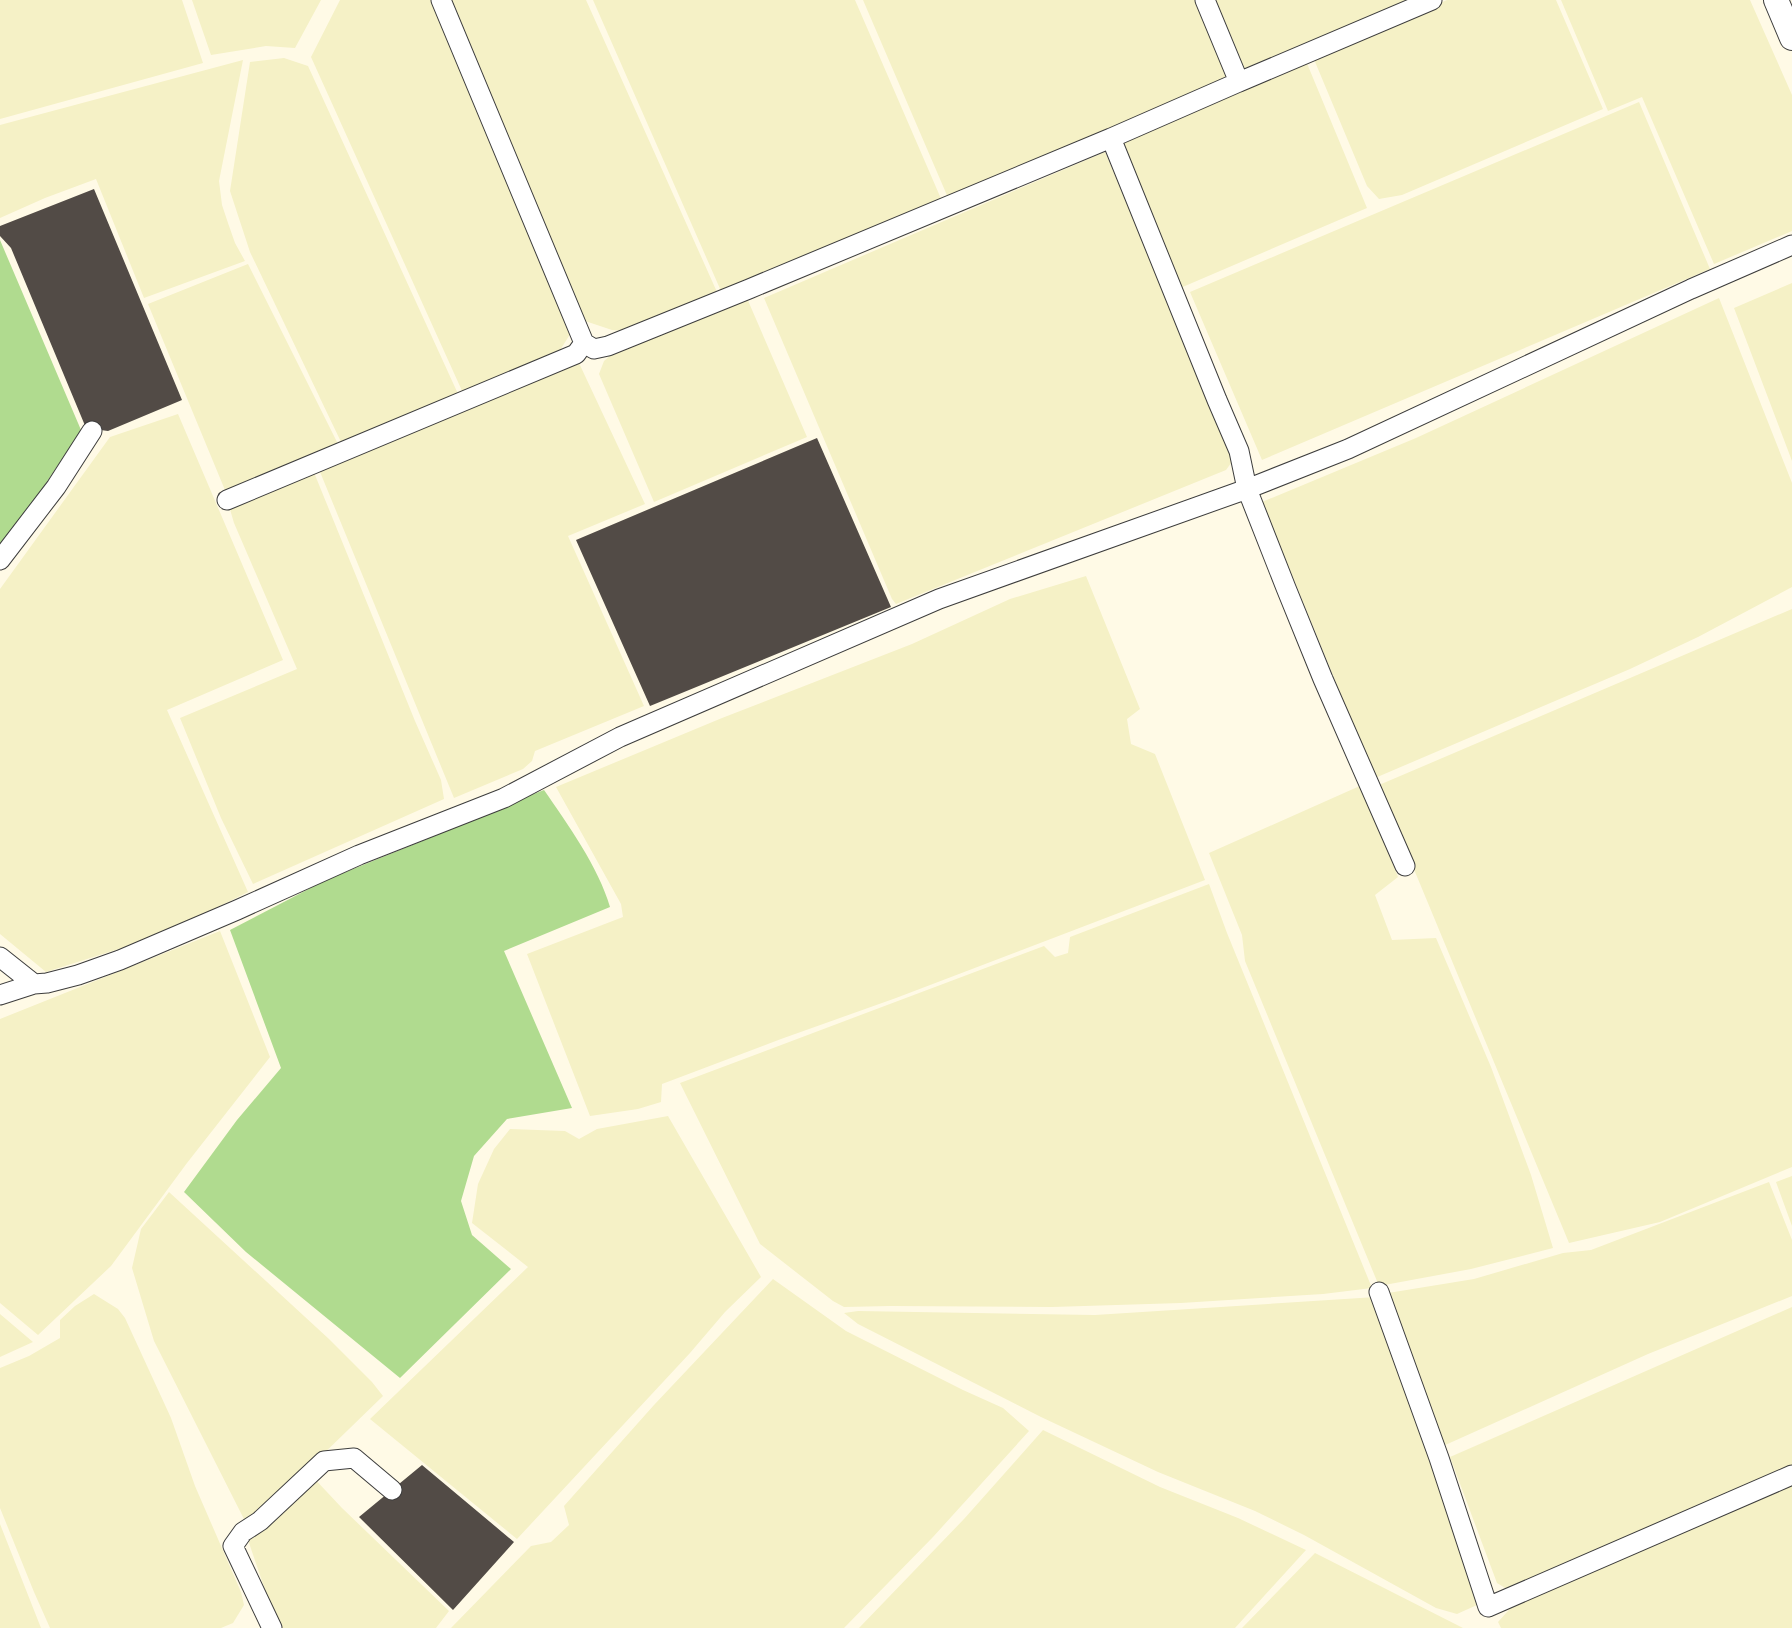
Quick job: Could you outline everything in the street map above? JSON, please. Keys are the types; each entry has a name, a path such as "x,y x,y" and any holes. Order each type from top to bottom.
{"street":[{"path":"441,0 584,343 594,349 608,346 1112,138 1432,0"},
{"path":"1205,0 1239,82"},
{"path":"1776,0 1792,38"},
{"path":"1112,138 1239,451 1247,489 1323,679 1405,866"},
{"path":"0,995 34,984 47,983 78,975 120,960 359,855 504,798 620,737 939,599 1247,489 1348,449 1691,289 1792,245"},
{"path":"226,500 576,354 584,343"},
{"path":"0,560 56,487 92,431"},
{"path":"0,957 34,984"},
{"path":"1379,1292 1439,1458 1488,1607 1792,1475"},
{"path":"272,1628 233,1546 243,1532 260,1521 324,1461 354,1458 392,1490"}],"shaded area":[{"path":"0,0 182,0 203,63 0,119"},
{"path":"192,0 321,0 295,48 266,46 211,55"},
{"path":"340,0 437,0 574,328 557,355 463,393 311,57"},
{"path":"447,0 586,0 717,292 627,331 612,330 579,319"},
{"path":"593,0 855,0 942,201 721,291"},
{"path":"863,0 1196,0 1230,81 949,200"},
{"path":"1215,0 1411,0 1246,72"},
{"path":"1447,0 1556,0 1603,109 1402,195 1379,199 1367,186 1313,57"},
{"path":"1561,0 1750,0 1792,95 1792,231 1714,264 1642,97 1608,111"},
{"path":"284,58 308,66 459,396 342,444 250,252 230,191 250,62"},
{"path":"243,60 219,181 222,205 235,243 245,261 144,298 96,179 45,198 0,218 0,125"},
{"path":"1306,61 1367,208 1178,289 1116,139"},
{"path":"1639,102 1710,269 1262,460 1190,292"},
{"path":"1105,152 1234,459 1226,470 896,604 892,599 764,298"},
{"path":"248,264 339,446 227,495 148,304"},
{"path":"1792,283 1792,461 1734,308"},
{"path":"746,296 807,437 654,502 599,374 604,361 614,352"},
{"path":"1719,298 1792,483 1792,587 1698,637 1630,669 1375,778 1262,502 1416,438"},
{"path":"566,362 579,363 645,504 568,536 644,706 535,751 532,761 523,769 454,798 318,467"},
{"path":"178,414 283,660 167,710 248,892 196,918 125,947 46,972 0,934 0,589 110,437"},
{"path":"313,470 415,721 441,780 444,799 253,884 221,818 180,718 297,669 234,523 229,506"},
{"path":"1086,576 1140,709 1127,719 1131,744 1155,754 1205,880 896,998 662,1084 661,1102 638,1109 590,1116 527,954 623,917 621,904 556,787 722,718 912,644 1010,599"},
{"path":"1792,609 1792,1167 1660,1222 1569,1243 1379,785"},
{"path":"1362,785 1398,877 1375,895 1392,940 1436,938 1491,1067 1531,1175 1553,1248 1471,1269 1379,1286 1245,961 1242,935 1209,853"},
{"path":"1209,884 1227,933 1372,1288 1323,1294 1181,1303 1052,1307 844,1307 833,1301 760,1244 680,1083 1044,946 1055,957 1068,953 1070,937"},
{"path":"220,931 270,1057 187,1163 111,1266 38,1335 0,1303 0,1019"},
{"path":"668,1116 761,1277 725,1312 690,1353 517,1539 370,1419 528,1267 472,1223 478,1184 494,1149 510,1129 565,1131 579,1139 597,1129"},
{"path":"1792,1176 1792,1226 1776,1182"},
{"path":"1769,1182 1792,1240 1792,1296 1648,1354 1443,1446 1388,1293 1474,1279 1563,1253 1591,1250"},
{"path":"169,1192 329,1339 372,1382 383,1396 248,1527 154,1341 132,1268 141,1229"},
{"path":"773,1279 846,1331 1003,1408 1029,1431 933,1537 844,1628 451,1628 531,1546 551,1542 569,1525 564,1506 654,1405"},
{"path":"94,1294 118,1309 125,1318 171,1418 195,1486 241,1592 244,1605 233,1623 221,1628 50,1628 0,1508 0,1368 29,1356 60,1338 60,1320 75,1306"},
{"path":"1376,1297 1477,1595 1477,1605 1457,1614 1436,1608 1304,1535 1255,1511 1158,1472 1041,1417 858,1324 844,1313 858,1311 1095,1315"},
{"path":"1792,1307 1792,1471 1510,1591 1497,1583 1450,1457"},
{"path":"0,1314 33,1342 0,1357"},
{"path":"1043,1430 1160,1487 1238,1518 1306,1550 1235,1628 859,1628 964,1519"},
{"path":"311,1475 342,1508 449,1611 436,1628 278,1628 247,1537"},
{"path":"1792,1480 1792,1628 1501,1628 1498,1622 1516,1602"},
{"path":"0,1524 41,1628 0,1628"},
{"path":"1315,1553 1463,1628 1242,1628"}],"green space":[{"path":"0,240 81,430 21,521 0,547"},
{"path":"544,790 572,831 590,862 605,892 610,907 504,951 572,1108 507,1119 474,1156 461,1201 472,1235 511,1269 400,1378 246,1252 184,1192 237,1120 281,1068 230,930 326,880"}],"building":[{"path":"94,189 182,400 108,431 86,428 11,248 0,236 0,226"},
{"path":"817,438 891,607 650,706 576,540"},
{"path":"422,1465 514,1542 453,1610 359,1517"}]}
